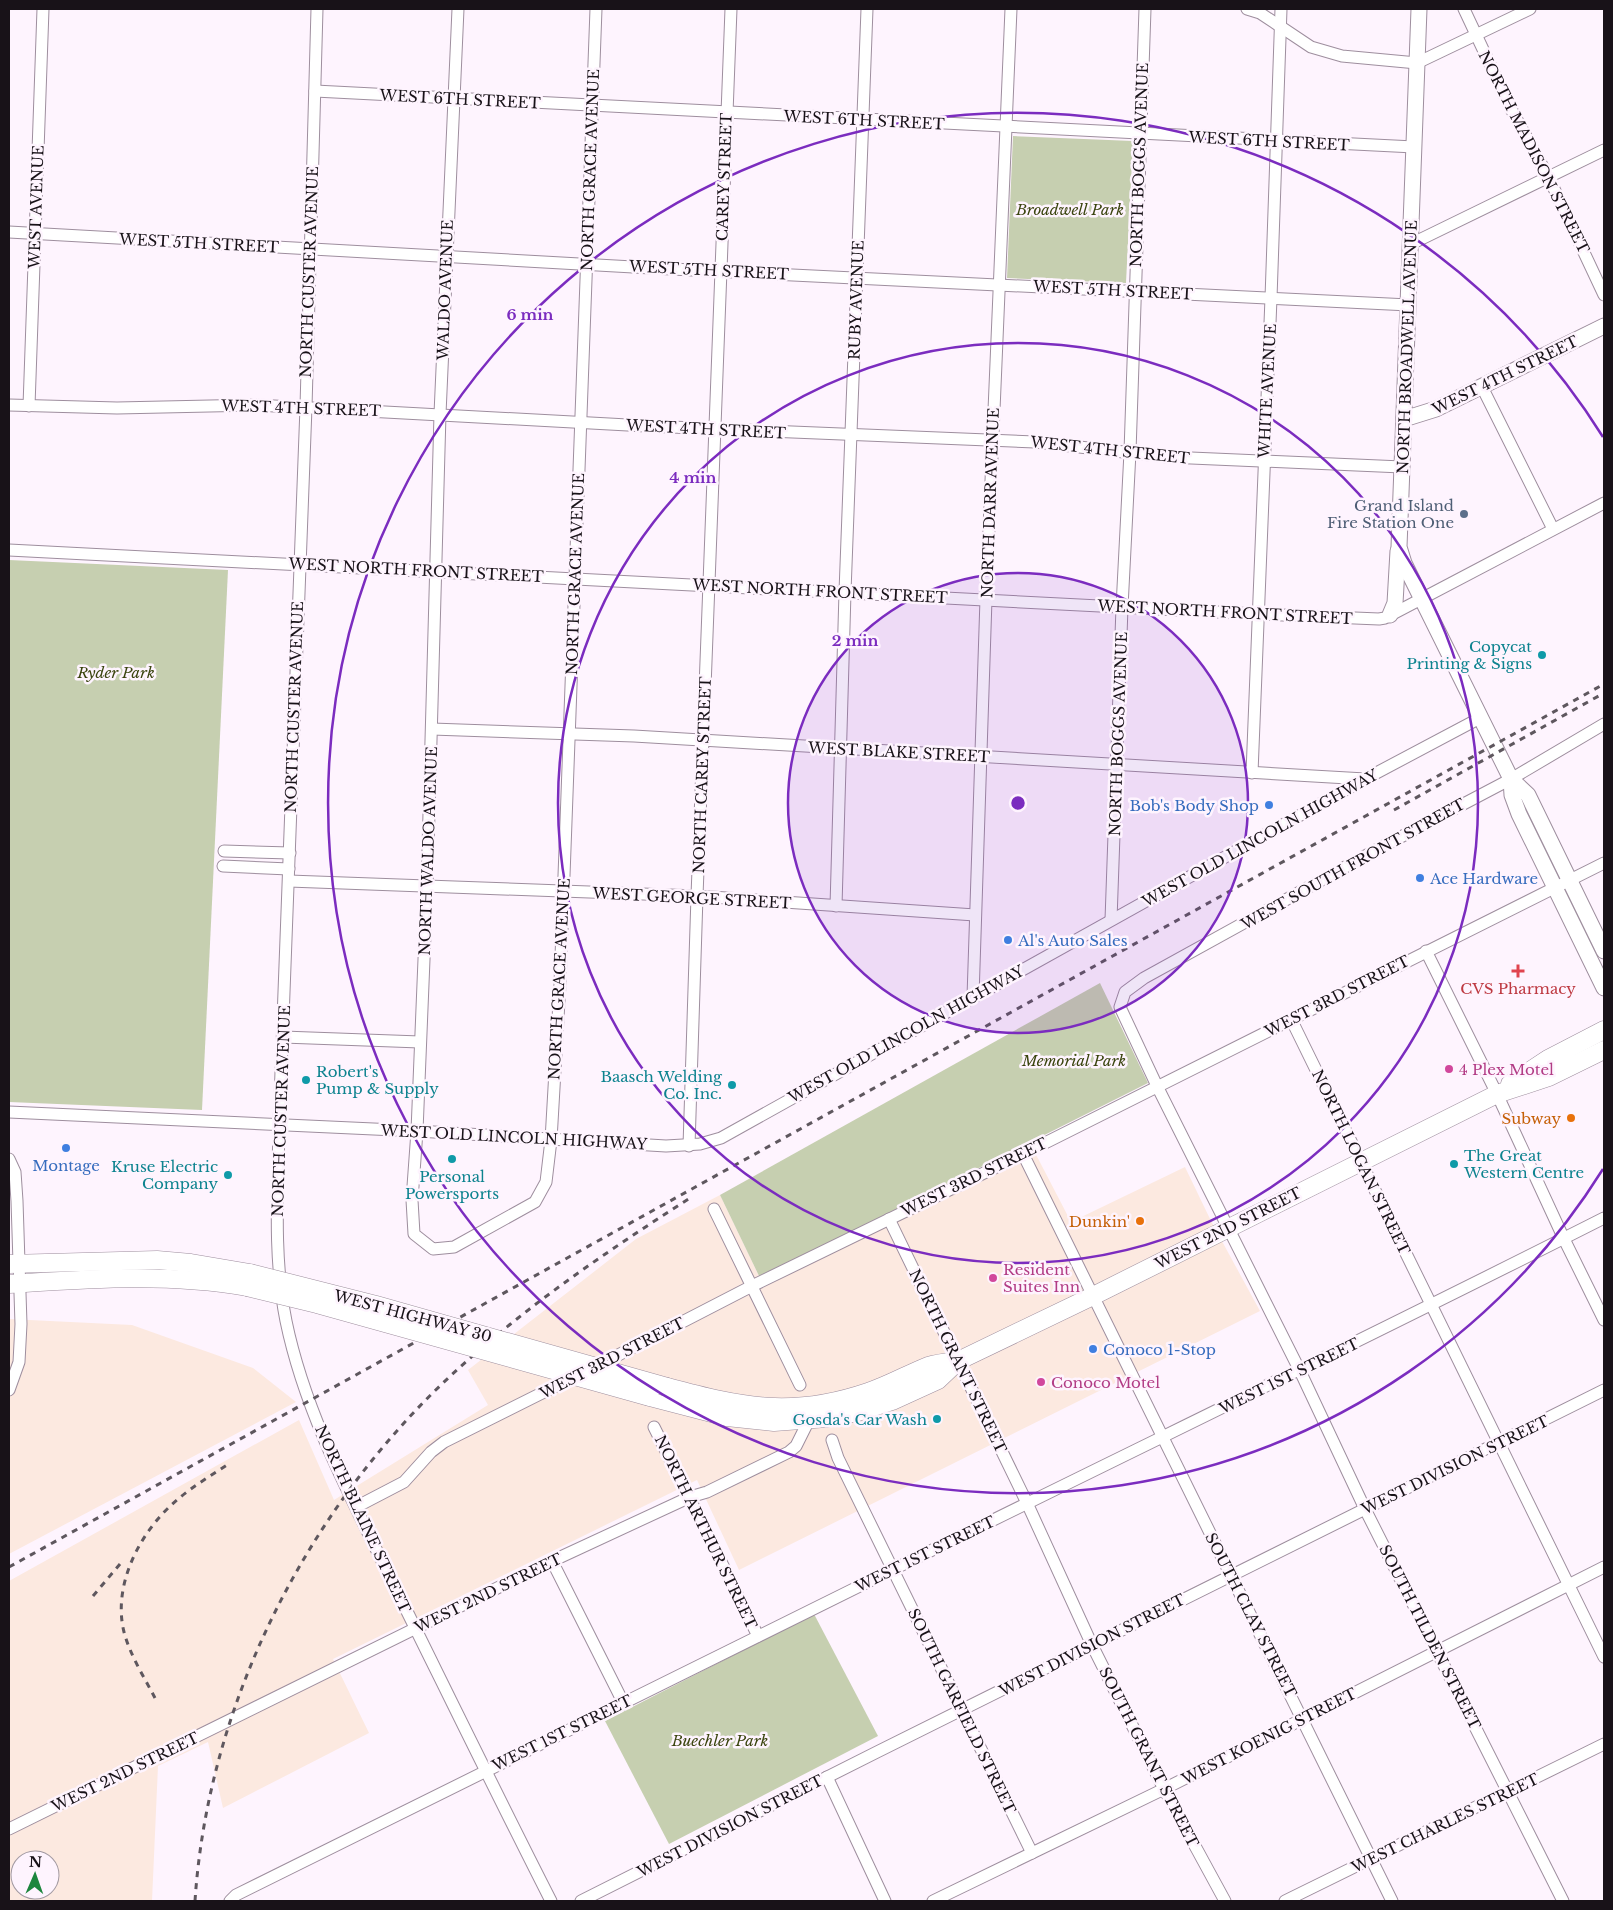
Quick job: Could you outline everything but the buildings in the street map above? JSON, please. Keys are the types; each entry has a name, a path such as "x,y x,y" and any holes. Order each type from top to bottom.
{"highway":[{"name":"WEST 2ND STREET","path":"1497,1094 1538,1065 1604,1030"},
{"name":"WEST 2ND STREET","path":"810,1413 894,1382 930,1366 958,1361 1093,1296 1497,1094 1549,1076 1604,1050"},
{"name":"WEST HIGHWAY 30","path":"14,1264 157,1260 191,1263 358,1315 707,1413 744,1420 774,1422 810,1413"},
{"name":"WEST HIGHWAY 30","path":"15,1284 162,1278 214,1282 249,1280 367,1303 711,1399 745,1406 776,1407 810,1413"}],"main road":[{"name":"NORTH BROADWELL AVENUE","path":"1419,9 1399,547 1404,563 1480,718 1511,779 1528,795 1604,951"},
{"name":"WEST 4TH STREET","path":"1404,420 1436,409 1604,326"},
{"path":"1390,615 1395,603 1399,547"},
{"name":"NORTH BROADWELL AVENUE","path":"1511,779 1512,795 1519,814 1604,988"}],"street":[{"name":"WEST AVENUE","path":"29,406 43,9"},
{"name":"NORTH CUSTER AVENUE","path":"309,1401 291,1344 280,1284 277,1223 279,1124 306,408 317,9"},
{"name":"WALDO AVENUE","path":"436,571 440,414 458,9"},
{"name":"NORTH GRACE AVENUE","path":"416,1131 412,1200 414,1234 433,1249 454,1248 535,1202 546,1182 551,1140 564,891 596,9"},
{"name":"CAREY STREET","path":"709,585 731,9"},
{"name":"RUBY AVENUE","path":"836,906 845,592 867,9"},
{"name":"NORTH DARR AVENUE","path":"973,997 986,599 1011,9"},
{"name":"NORTH BOGGS AVENUE","path":"1111,920 1122,607 1130,452 1145,9"},
{"path":"1247,9 1260,13 1311,47 1342,56 1417,63 1530,9"},
{"name":"WHITE AVENUE","path":"1252,773 1281,9"},
{"name":"NORTH MADISON STREET","path":"1464,9 1511,109 1549,178 1604,294"},
{"name":"WEST 6TH STREET","path":"315,91 1414,147"},
{"path":"1411,244 1604,150"},
{"name":"WEST 5TH STREET","path":"9,232 721,271 1409,305"},
{"path":"1482,387 1553,529"},
{"name":"WEST 4TH STREET","path":"9,405 117,408 232,404 715,430 1035,442 1168,457 1402,468"},
{"name":"WEST NORTH FRONT STREET","path":"9,550 1379,619 1604,503"},
{"name":"NORTH WALDO AVENUE","path":"416,1131 427,886 436,571"},
{"name":"NORTH CAREY STREET","path":"689,1146 709,585"},
{"name":"WEST OLD LINCOLN HIGHWAY","path":"9,1112 689,1146 721,1138 1365,779 1480,718"},
{"name":"WEST SOUTH FRONT STREET","path":"1124,1017 1120,1007 1125,992 1144,978 1376,850 1511,779 1604,724"},
{"name":"WEST BLAKE STREET","path":"432,729 703,740 1365,779"},
{"path":"224,850 290,854"},
{"name":"WEST 3RD STREET","path":"356,1507 404,1482 431,1452 444,1442 752,1286 1023,1154 1604,863"},
{"path":"223,866 289,869"},
{"name":"WEST GEORGE STREET","path":"289,881 697,896 975,915"},
{"path":"1426,952 1497,1094 1604,1320"},
{"name":"SOUTH TILDEN STREET","path":"1124,1017 1300,1371 1365,1509 1438,1650 1563,1901"},
{"name":"NORTH LOGAN STREET","path":"1291,1019 1604,1657"},
{"path":"283,1037 420,1042"},
{"name":"SOUTH CLAY STREET","path":"1023,1154 1392,1901"},
{"path":"9,1159 13,1165 15,1178 14,1264 20,1353 16,1372 9,1390"},
{"path":"714,1209 800,1385"},
{"name":"WEST 1ST STREET","path":"230,1901 236,1895 486,1770 624,1704 1027,1503 1300,1371 1604,1218"},
{"name":"NORTH GRANT STREET","path":"889,1220 1027,1503"},
{"name":"WEST DIVISION STREET","path":"581,1901 1604,1390"},
{"name":"NORTH BLAINE STREET","path":"309,1401 356,1507 551,1901"},
{"name":"WEST 2ND STREET","path":"9,1829 415,1628 690,1497 707,1492 793,1449 810,1413"},
{"name":"NORTH ARTHUR STREET","path":"654,1427 758,1636"},
{"name":"SOUTH GARFIELD STREET","path":"832,1440 838,1458 892,1570 1032,1853"},
{"name":"SOUTH GRANT STREET","path":"1027,1503 1092,1645 1164,1789 1225,1901"},
{"path":"552,1562 624,1704"},
{"name":"WEST KOENIG STREET","path":"933,1901 1164,1789 1604,1567"},
{"name":"WEST CHARLES STREET","path":"1285,1901 1604,1744"},
{"path":"827,1777 885,1901"}],"shaded area":[{"path":"1030,1143 1071,1222 1185,1167 1211,1221 1260,1311 739,1570 697,1480 333,1659 369,1733 223,1808 208,1742 158,1766 152,1901 9,1901 9,1581 299,1420 334,1500 488,1405 468,1370 636,1239 720,1195 760,1278"},
{"path":"9,1319 132,1325 253,1368 296,1402 9,1554"}],"green space":[{"name":"Broadwell Park","path":"1013,136 1133,141 1126,283 1007,278"},
{"name":"Ryder Park","path":"9,560 228,570 202,1110 9,1102"},
{"name":"Memorial Park","path":"1100,983 1148,1083 760,1278 720,1195"},
{"name":"Buechler Park","path":"814,1614 878,1736 669,1844 605,1721"}],"railway":[{"path":"9,1567 1604,684"},
{"path":"1394,810 1604,693"},
{"path":"195,1901 204,1826 221,1752 245,1680 276,1610 313,1543 356,1481 405,1422 485,1345 570,1279 690,1198"},
{"path":"155,1698 134,1657 124,1632 121,1614 122,1595 126,1577 132,1559 141,1542 164,1512 201,1482 227,1465"},
{"path":"93,1596 120,1564"}],"place":[{"name":"Grand Island Fire Station One","path":"1464,514"},
{"name":"Copycat Printing & Signs","path":"1542,655"},
{"name":"Bob's Body Shop","path":"1269,805"},
{"name":"Ace Hardware","path":"1420,878"},
{"name":"Al's Auto Sales","path":"1008,940"},
{"name":"CVS Pharmacy","path":"1518,971"},
{"name":"4 Plex Motel","path":"1449,1069"},
{"name":"Robert's Pump & Supply","path":"306,1080"},
{"name":"Baasch Welding Co. Inc.","path":"732,1085"},
{"name":"Subway","path":"1571,1118"},
{"name":"Montage","path":"66,1148"},
{"name":"Personal Powersports","path":"452,1159"},
{"name":"The Great Western Centre","path":"1454,1164"},
{"name":"Kruse Electric Company","path":"228,1175"},
{"name":"Dunkin'","path":"1140,1221"},
{"name":"Resident Suites Inn","path":"993,1278"},
{"name":"Conoco 1-Stop","path":"1093,1349"},
{"name":"Conoco Motel","path":"1041,1382"},
{"name":"Gosda's Car Wash","path":"937,1419"}]}
